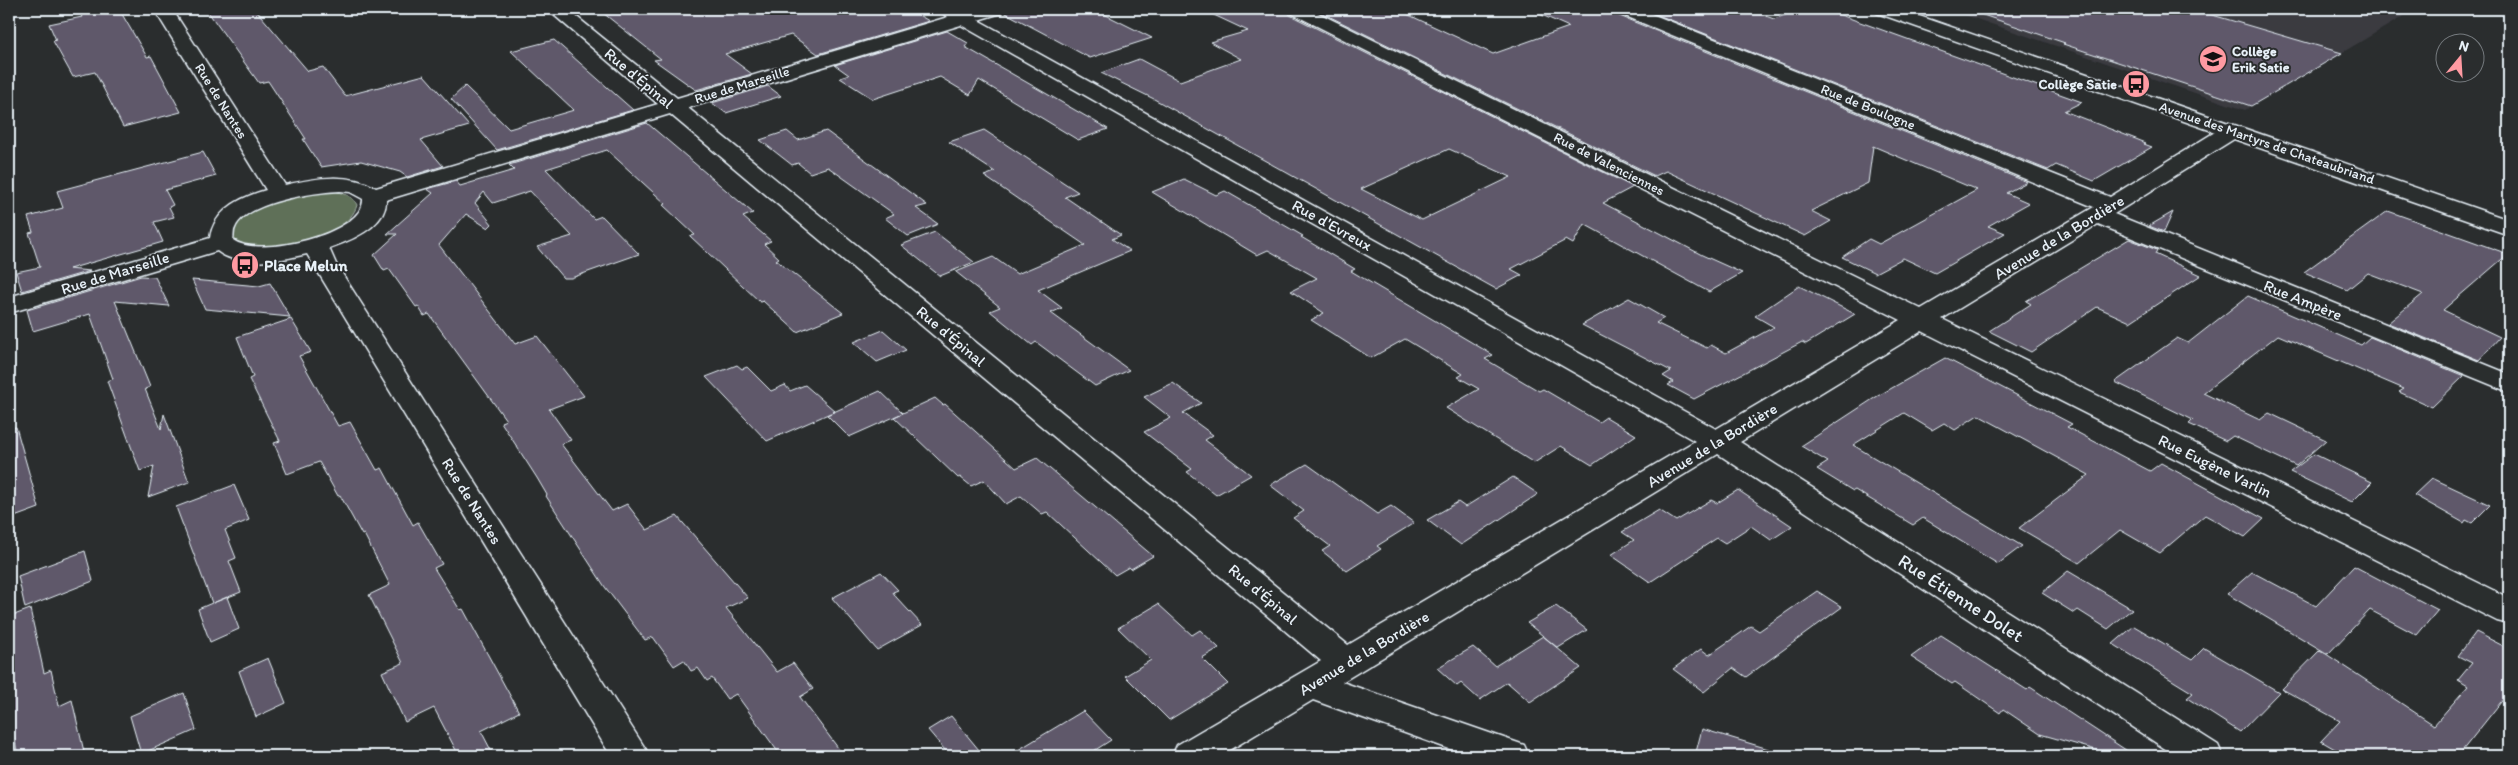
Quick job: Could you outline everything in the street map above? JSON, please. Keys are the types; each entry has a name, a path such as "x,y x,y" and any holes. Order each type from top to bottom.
{"street":[{"name":"Rue de Nantes","path":"163,9 279,193"},
{"name":"Rue d'Épinal","path":"556,9 1347,663"},
{"name":"Rue de Marseille","path":"374,196 672,105 955,14 996,9"},
{"name":"Rue de Valenciennes","path":"1297,9 1921,320"},
{"name":"Rue de Boulogne","path":"1624,9 2104,210"},
{"name":"Avenue des Martyrs de Chateaubriand","path":"1883,9 2509,228"},
{"name":"Rue d'Evreux","path":"955,14 1718,442"},
{"name":"Avenue de la Bordière","path":"1190,756 1718,442 2232,131"},
{"path":"340,184 356,186 374,196 375,206 368,216 339,236 317,244 292,250 261,253 230,249 221,242 220,232 226,222 238,211 279,193 321,185 340,184"},
{"name":"Rue Ampère","path":"2104,210 2509,384"},
{"name":"Rue de Marseille","path":"9,305 221,242"},
{"name":"Rue de Nantes","path":"317,244 318,253 324,264 631,756"},
{"name":"Rue Eugène Varlin","path":"1921,320 2509,612"},
{"name":"Rue Étienne Dolet","path":"1718,442 2205,756"},
{"path":"1310,685 1511,756"}],"shaded area":[{"name":"Collège Erik Satie","path":"1947,9 2416,9 2245,110"}],"green space":[{"path":"325,191 339,192 347,195 357,205 350,217 337,228 320,237 280,247 260,247 244,244 231,237 237,220 265,203"}],"building":[{"path":"78,9 119,9 147,57 151,56 181,112 123,127 95,72 73,77 53,41 56,40 49,24 82,17"},
{"path":"206,9 255,9 308,71 323,67 345,96 424,75 469,126 421,140 443,166 407,177 400,172 361,161 321,167 303,139 306,139 268,81 259,83"},
{"path":"598,9 908,9 929,21 818,54 791,35 725,54 752,74 696,90 654,60 661,59"},
{"path":"1006,9 1094,9 1152,38 1090,58 1004,12"},
{"path":"1201,9 1286,9 1290,15 1633,187 1603,203 1702,255 1742,273 1709,292 1584,224 1573,244 1566,240 1511,269 1522,275 1496,289 1154,99 1101,73 1139,59 1180,81 1241,59 1210,42 1248,31","holes":["1449,149 1511,177 1422,220 1361,189"]},
{"path":"1314,9 1396,9 1493,54 1569,27 1528,9 1613,9 1617,15 2027,182 2006,193 2029,203 1988,226 2005,233 1935,273 1903,258 1875,273 1842,257 1869,239 1879,244 1977,190 1873,146 1868,183 1811,211 1831,221 1805,236 1666,171 1655,176"},
{"path":"1643,9 1747,9 1774,19 1802,9 1824,9 2082,102 2064,111 2152,147 2094,181 2056,165 2048,170"},
{"name":"Collège Erik Satie","path":"1978,9 2192,9 2342,53 2251,106 2063,44 2065,43 1977,13"},
{"path":"947,31 968,43 965,47 1108,129 1078,140 979,80 970,95 940,77 873,99 840,78 849,75 835,65"},
{"path":"554,40 633,110 497,150 451,99 465,86 509,129 574,110 511,51"},
{"path":"768,86 781,96 726,113 712,103"},
{"path":"647,123 753,213 743,217 771,241 764,244 779,258 776,260 843,313 797,332 763,301 760,302 690,236 695,235 663,205 666,204 607,150 546,169 594,219 602,216 639,254 571,278 563,278 537,247 572,236 530,191 493,203 484,192 475,203 492,224 488,228 466,214 439,245 515,344 537,336 584,396 549,409 571,440 561,444 612,511 627,504 647,530 677,516 748,598 726,608 777,672 793,663 813,689 800,697 844,756 781,756 736,694 727,699 712,678 707,681 698,668 691,671 684,660 674,666 653,637 645,640 605,587 546,496 537,478 501,422 506,420 429,314 424,316 389,269 384,271 374,255 397,234 387,234 433,193 427,189 456,181 460,186 514,170 509,165"},
{"path":"984,130 1078,192 1065,197 1121,235 1112,239 1130,251 1038,290 1062,308 1051,313 1129,370 1095,386 1036,342 1032,345 990,311 1000,307 956,272 993,257 1017,274 1085,245 984,176 995,172 949,142"},
{"path":"787,131 798,140 826,131 927,205 916,208 938,224 908,236 885,218 894,214 828,167 810,173 798,163 792,165 760,140"},
{"path":"203,152 216,176 165,190 173,205 169,207 174,217 154,222 163,242 69,269 90,271 22,291 16,272 40,267 29,233 33,232 28,217 63,208 57,191"},
{"path":"1184,179 1216,195 1225,191 1303,236 1301,237 1355,269 1351,271 1493,355 1485,359 1539,391 1543,389 1599,422 1606,417 1636,435 1592,465 1561,446 1534,463 1446,408 1479,389 1458,377 1463,374 1405,339 1371,358 1311,320 1324,313 1291,291 1317,278 1268,250 1257,255 1152,192"},
{"path":"2388,211 2508,254 2443,310 2500,337 2479,360 2388,323 2423,294 2368,273 2347,290 2304,272"},
{"path":"2173,212 2164,232 2149,226"},
{"path":"935,232 974,262 940,276 901,245"},
{"path":"2129,239 2157,250 2155,254 2201,275 2130,322 2097,307 2031,352 1989,331 2031,304 2026,301"},
{"path":"141,276 155,277 169,306 115,301 150,387 145,389 161,429 164,414 189,482 148,497 154,466 140,471 107,381 113,379 90,314 33,331 27,310"},
{"path":"192,280 259,286 270,283 290,317 205,309"},
{"path":"1799,286 1855,314 1806,344 1802,342 1694,399 1668,385 1673,382 1663,376 1671,371 1582,325 1629,298 1664,318 1656,323 1707,348 1711,345 1726,353 1774,327 1755,316"},
{"path":"2248,296 2361,345 2370,337 2464,376 2432,407 2399,392 2404,389 2278,335 2203,393 2260,420 2269,413 2326,440 2296,466 2233,436 2226,441 2189,424 2193,420 2115,382 2177,338 2188,343"},
{"path":"291,319 311,352 299,356 338,426 350,422 377,470 382,468 413,525 418,522 442,564 434,568 460,610 463,609 519,712 481,731 494,756 459,756 434,708 405,722 382,672 403,663 369,595 390,585 364,534 362,535 319,462 287,474 274,443 280,441 249,379 253,377 237,337"},
{"path":"883,330 906,350 877,362 854,342"},
{"path":"1945,358 2072,424 2067,427 2150,471 2161,463 2264,519 2245,537 2205,515 2160,553 2120,530 2079,563 2019,528 2089,475 1978,415 1955,430 1944,423 1932,430 1904,413 1853,445 2022,546 1998,564 1923,518 1913,525 1817,469 1828,462 1801,446 1876,397"},
{"path":"737,365 742,369 747,367 771,391 785,385 790,391 805,385 835,411 767,441 706,377"},
{"path":"1173,383 1201,403 1183,413 1213,435 1205,440 1251,475 1216,495 1187,472 1192,469 1144,432 1171,418 1144,397"},
{"path":"880,391 903,413 849,437 827,415"},
{"path":"935,398 943,405 945,404 1016,468 1037,458 1153,556 1131,569 1129,567 1115,575 1047,512 1042,514 1021,496 1006,504 984,480 971,486 960,477 958,478 894,417"},
{"path":"16,427 39,508 9,519 9,428"},
{"path":"2314,454 2372,482 2352,502 2290,472"},
{"path":"1307,464 1377,514 1391,506 1414,523 1377,546 1381,549 1347,571 1322,551 1330,546 1293,518 1304,511 1270,485"},
{"path":"1513,477 1538,494 1461,545 1427,520 1458,502 1465,507"},
{"path":"2432,478 2490,505 2472,523 2466,520 2464,523 2414,495"},
{"path":"234,485 249,520 225,530 236,558 229,561 241,592 227,597 239,629 210,642 198,609 212,603 176,507"},
{"path":"1738,490 1792,526 1771,540 1751,526 1725,543 1717,538 1650,582 1611,555 1634,540 1622,532 1659,510 1676,521 1711,500 1717,503"},
{"path":"85,551 93,581 25,608 18,576"},
{"path":"2354,566 2438,610 2417,635 2370,610 2328,654 2227,594 2252,572 2316,606"},
{"path":"2068,571 2132,609 2108,629 2078,610 2074,613 2042,593"},
{"path":"881,572 898,590 893,592 896,597 922,625 877,650 832,598"},
{"path":"1817,591 1842,607 1746,677 1733,668 1704,692 1673,669 1701,649 1709,655 1751,626 1759,631"},
{"path":"1158,604 1192,635 1200,630 1219,648 1202,658 1228,684 1169,720 1125,676 1151,660 1118,628"},
{"path":"1556,606 1587,630 1558,648 1527,623"},
{"path":"30,609 44,673 51,670 59,706 72,700 85,756 18,756 9,712 9,617"},
{"path":"2134,626 2192,660 2204,648 2279,692 2240,732 2187,698 2193,693 2113,644"},
{"path":"2476,632 2509,649 2509,692 2458,756 2347,756 2321,741 2340,721 2282,689 2320,650 2434,725 2468,686 2458,680 2472,663 2458,656"},
{"path":"1941,635 2027,690 2030,687 2135,756 2117,756 2040,734 2003,709 2000,713 1955,682 1952,684 1911,657"},
{"path":"1543,636 1581,668 1530,702 1507,682 1480,700 1461,683 1457,686 1437,668 1473,647 1495,666"},
{"path":"268,658 286,703 256,717 239,671"},
{"path":"184,693 196,730 141,754 130,716"},
{"path":"1083,711 1111,740 1086,756 1008,756"},
{"path":"951,716 984,756 950,756 928,730"},
{"path":"1702,729 1772,750 1771,756 1695,756"}],"place":[{"name":"Collège Erik Satie","path":"2213,59"},
{"name":"Collège Satie","path":"2136,84"},
{"name":"Place Melun","path":"245,265"}]}
